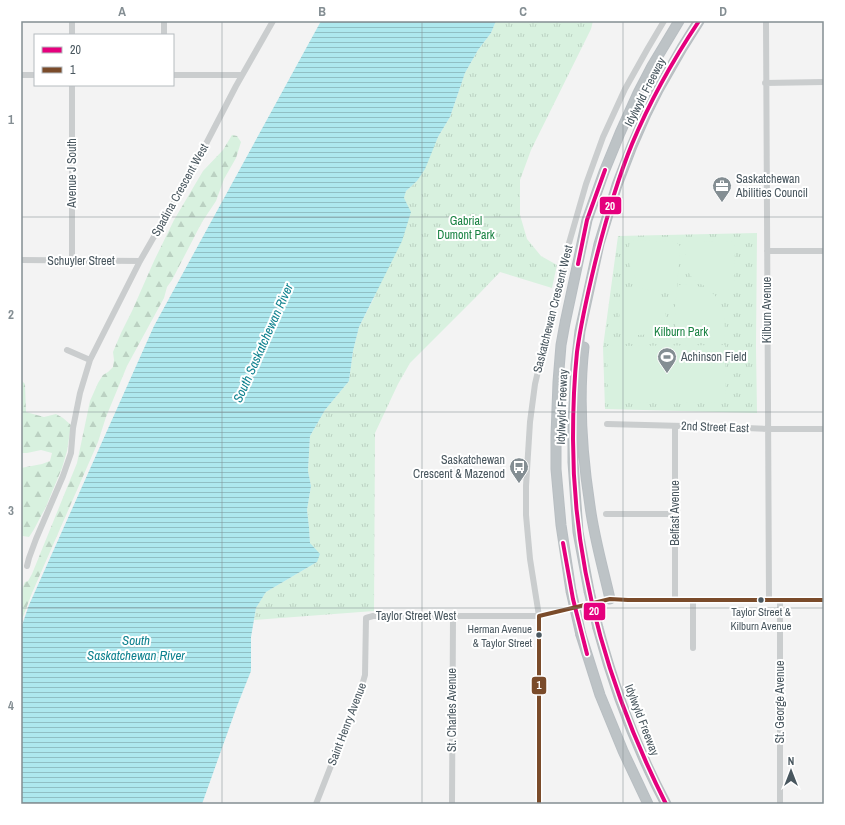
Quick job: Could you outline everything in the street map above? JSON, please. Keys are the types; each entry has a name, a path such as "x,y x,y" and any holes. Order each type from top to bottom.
{"highway":[{"name":"Idylwyld Freeway","path":"648,804 623,751 600,695 582,635 571,591 561,525 556,462 558,382 561,345 587,220 620,132 638,93 679,21"},
{"name":"Idylwyld Freeway","path":"666,804 650,775 634,735 605,654 598,628 589,591 578,532 573,462 573,426 576,364 580,330 599,244 617,185 637,133 658,90 699,21"},
{"path":"599,244 583,355 581,384 582,429 584,466 590,507 598,550 610,599"}],"street":[{"path":"72,21 72,34"},
{"path":"164,21 164,34"},
{"name":"Spadina Crescent West","path":"27,566 36,539 63,476 71,453 73,428 80,393 90,360 140,261 194,167 242,75 273,21"},
{"name":"Saskatchewan Crescent West","path":"539,804 539,616 530,559 526,515 526,486 530,422 535,384 565,257 586,184 603,137 625,90 664,21"},
{"name":"Kilburn Avenue","path":"766,21 765,83 769,600"},
{"path":"21,75 34,75"},
{"path":"174,75 242,75"},
{"path":"765,83 824,82"},
{"name":"Avenue J South","path":"72,86 72,260"},
{"path":"767,251 824,251"},
{"name":"Schuyler Street","path":"21,260 140,261"},
{"path":"67,350 90,360"},
{"name":"2nd Street East","path":"607,424 824,430"},
{"name":"Belfast Avenue","path":"675,426 675,600"},
{"path":"606,514 675,514"},
{"name":"Taylor Street West","path":"366,618 373,616 539,616 610,599 824,600"},
{"path":"693,600 693,648"},
{"name":"St. George Avenue","path":"780,600 780,804"},
{"name":"St. Charles Avenue","path":"452,804 453,616"},
{"name":"Saint Henry Avenue","path":"316,804 361,689 365,675 366,618"}],"green space":[{"name":"Gabrial Dumont Park","path":"496,21 593,21 591,29 531,150 520,180 520,215 527,239 541,256 557,265 552,288 500,272 410,363 398,384 375,433 374,611 254,620 256,608 266,592 317,562 310,543 307,510 311,486 308,471 310,436 325,410 349,381 353,351 359,327 374,298 406,191 417,181 438,137 450,117 465,73 478,50 491,33"},
{"path":"232,135 237,136 241,142 236,158 224,179 216,201 202,222 167,287 164,298 127,366 106,417 98,442 32,593 21,622 21,592 25,582 28,581 32,574 77,463 90,401 103,375 113,367 113,352 174,220 203,171 223,150"},
{"name":"Kilburn Park","path":"757,233 757,413 605,409 603,347 618,236"},
{"path":"630,240 676,242 680,246 677,289 678,285 697,286 706,289 718,299 723,312 725,337 680,337 676,334 675,306 677,292 650,289 635,278 628,259"},
{"path":"731,241 735,246 734,290 712,288 698,283 688,272 685,256 685,242"},
{"path":"620,287 639,287 656,295 663,305 667,333 624,336 619,332"},
{"name":"Achinson Field","path":"725,345 726,402 608,403 607,346"},
{"path":"21,380 25,384 26,412 44,417 56,414 71,425 67,451 62,468 45,509 29,537 21,537 21,468 50,461 52,453 41,450 21,453"}],"water":[{"name":"South Saskatchewan River","path":"321,21 496,21 491,33 478,50 465,73 450,117 438,137 425,169 417,181 406,191 404,198 411,212 402,241 359,327 353,351 349,381 325,410 310,436 308,471 311,486 307,510 310,543 320,554 317,562 266,592 256,608 251,637 251,671 202,804 21,804 21,628 29,605 154,326"}],"transit line":[{"name":"20","path":"666,804 645,761 611,672 587,581 579,534 575,487 573,439 574,396 577,352 583,318 599,248 616,188 626,159 646,112 671,66 699,21"},
{"name":"20","path":"578,264 587,220 605,170"},
{"name":"20","path":"563,543 573,599 587,654"},
{"name":"1","path":"539,804 539,616 610,599 824,600"}],"place":[{"name":"Saskatchewan Abilities Council","path":"722,203"},
{"name":"Achinson Field","path":"667,374"},
{"name":"Saskatchewan Crescent & Mazenod","path":"519,484"},
{"name":"Taylor Street & Kilburn Avenue","path":"761,600"},
{"name":"Herman Avenue & Taylor Street","path":"539,635"}]}
